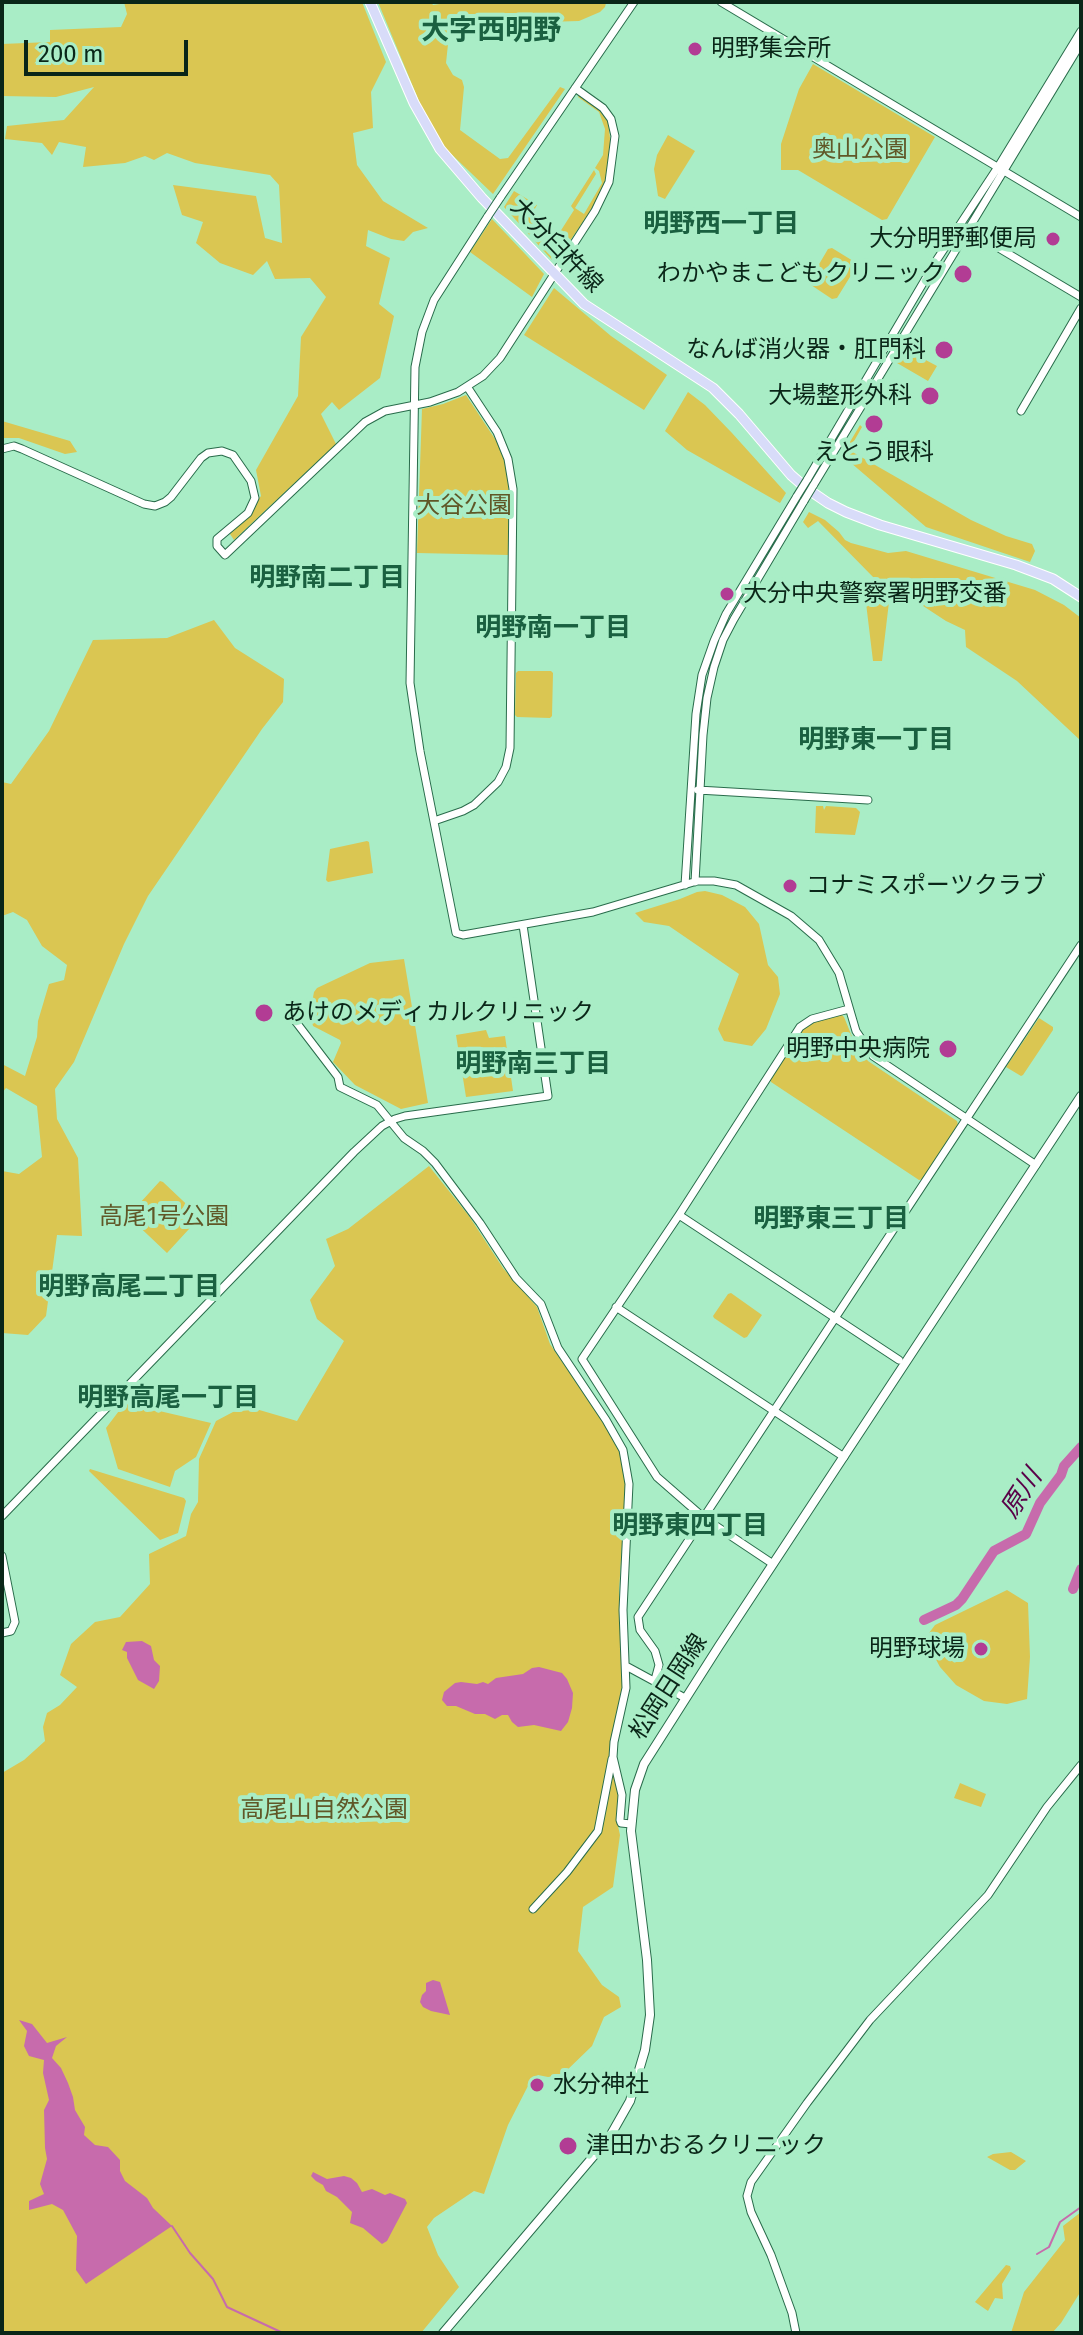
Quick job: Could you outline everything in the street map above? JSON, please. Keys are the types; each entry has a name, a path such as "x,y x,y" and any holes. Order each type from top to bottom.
{"main road":[{"name":"大分臼杵線","path":"370,2 414,103 440,149 553,274 593,311 713,388 791,475 819,498 867,521 1016,565 1053,579 1081,597"},
{"name":"松岡日岡線","path":"443,2333 609,2138 630,2101 645,2050 650,2003 631,1824 633,1800 642,1769 656,1742 1081,1096"}],"street":[{"path":"634,2 445,280 430,308 416,361 410,683 456,933 463,935 613,907 695,882 736,885 800,922 819,940 839,973 858,1037 873,1056 1036,1165"},
{"path":"721,2 1081,217"},
{"path":"810,483 968,230 1081,31"},
{"path":"695,882 698,698 709,652 732,603 801,498 960,225 1001,169 1081,43"},
{"path":"2,449 14,446 144,504 155,506 171,497 208,453 217,451 233,455 251,481 255,498 248,513 217,540 217,546 225,555 365,422 385,411 439,400 468,388 500,358 600,203 609,182 615,136 611,119 603,108 575,88"},
{"path":"960,225 1081,297"},
{"path":"1021,411 1081,308"},
{"path":"434,821 474,805 498,782 506,767 510,748 513,489 501,439 468,388"},
{"path":"696,790 868,800"},
{"path":"685,885 696,790"},
{"path":"2,1516 354,1152 391,1121 405,1116 548,1096 523,925"},
{"path":"655,1680 659,1665 655,1651 640,1630 638,1617 1081,945"},
{"path":"773,1564 704,1518 657,1477 582,1359 802,1024 849,1009"},
{"path":"296,1022 338,1077 340,1087 377,1105 404,1138 435,1163 516,1278 541,1304 558,1348 623,1450 629,1484 623,1610 626,1688 613,1757 598,1831 567,1872 533,1909"},
{"path":"679,1215 899,1360"},
{"path":"616,1307 844,1457"},
{"path":"2,1556 15,1624 11,1631 2,1633"},
{"path":"626,1666 685,1698"},
{"path":"613,1757 622,1795 620,1820 621,1823 631,1824"},
{"path":"796,2333 771,2255 751,2212 747,2196 751,2182 870,2020 988,1895 1047,1807 1081,1765"}],"green space":[{"path":"124,2 362,2 386,62 371,92 373,128 353,133 357,165 383,201 428,228 413,232 404,241 368,230 366,246 390,258 379,304 394,316 380,378 339,410 332,402 321,414 336,444 234,540 230,534 261,496 256,470 298,396 301,337 326,297 310,278 275,279 267,261 253,275 220,263 196,243 203,222 182,215 173,185 256,196 265,238 282,243 279,185 270,175 195,163 167,153 154,160 145,156 125,163 83,167 86,147 59,142 52,155 42,143 5,139 7,126 64,120 94,87 56,97 2,96 2,44 50,42 50,30 121,27 127,14"},
{"path":"378,2 431,2 433,5 453,2 606,3 600,12 579,21 545,22 529,17 499,25 465,15 449,35 446,63 453,75 462,80 464,87 460,130 500,159 508,158 560,87 565,89 493,194 447,150 428,123"},
{"name":"奥山公園","path":"813,64 935,137 887,219 882,220 798,170 781,170 781,144 799,89"},
{"path":"579,95 597,107 608,122 611,146 606,181 599,198 557,260 552,260 504,207 514,191 537,205 531,216 558,235 574,210 571,206 594,170 596,174 575,208 584,214 602,183 595,168 603,155 605,129 599,112"},
{"path":"668,135 695,151 665,199 658,196 654,169 657,155"},
{"path":"492,219 544,274 532,297 470,252"},
{"path":"832,248 858,264 837,298 832,299 808,283 828,249"},
{"path":"554,288 611,336 667,375 644,410 524,335"},
{"path":"905,349 937,366 928,381 897,363"},
{"path":"688,392 705,405 786,493 780,503 687,450 665,431"},
{"name":"大谷公園","path":"466,395 497,442 506,466 510,502 509,555 417,553 422,409"},
{"path":"2,421 70,441 77,452 65,454 19,438 2,438"},
{"path":"860,425 862,427 849,450 971,520 1032,544 1035,551 1030,562 926,527 844,457"},
{"path":"809,512 825,520 851,543 888,553 906,551 1035,590 1081,618 1081,741 1017,681 966,647 965,630 891,585 882,661 873,661 866,603 875,579 818,521 808,528 803,522"},
{"path":"214,620 235,648 284,679 283,702 148,896 74,1062 55,1089 57,1119 78,1158 82,1236 57,1235 46,1316 28,1335 2,1333 2,1171 19,1174 42,1157 37,1106 6,1088 2,1093 2,1064 25,1076 49,984 64,980 67,965 42,946 27,920 13,912 2,916 2,782 11,784 49,731 93,640 167,638"},
{"path":"518,671 553,673 550,718 515,715"},
{"path":"816,806 823,806 824,810 826,806 856,808 860,812 855,835 815,833"},
{"path":"367,841 373,873 326,880 330,849"},
{"path":"705,891 722,895 745,907 759,924 768,965 778,977 780,994 766,1029 752,1046 724,1041 718,1029 739,974 669,926 644,922 635,913"},
{"path":"404,959 428,1103 401,1109 355,1085 333,1062 340,1040 313,1026 310,1013 317,988 370,963"},
{"path":"841,1014 855,1044 868,1061 957,1121 958,1125 923,1179 919,1180 771,1082 770,1079 805,1026"},
{"path":"1039,1018 1053,1030 1021,1076 1006,1067"},
{"path":"486,1030 489,1038 505,1036 513,1091 466,1097 456,1035"},
{"name":"高尾山自然公園","path":"429,1166 469,1216 503,1268 537,1307 550,1344 603,1422 620,1453 626,1482 619,1591 623,1682 611,1743 619,1796 616,1817 620,1835 613,1887 583,1907 578,1951 602,1985 619,1997 621,2007 604,2017 592,2046 562,2075 538,2075 530,2082 508,2125 484,2194 474,2191 434,2218 427,2227 438,2255 459,2287 421,2333 2,2333 2,1773 24,1760 45,1741 43,1727 47,1713 60,1705 77,1687 60,1675 71,1644 95,1622 120,1617 150,1584 149,1554 186,1536 191,1514 198,1502 199,1459 216,1421 233,1412 256,1409 297,1421 344,1341 317,1319 310,1300 335,1266 326,1239 348,1229"},
{"name":"高尾1号公園","path":"160,1181 200,1217 167,1253 129,1217"},
{"path":"731,1293 762,1315 744,1338 713,1316"},
{"path":"125,1403 211,1423 196,1457 175,1471 170,1487 118,1469 106,1428"},
{"path":"90,1469 184,1498 186,1501 178,1533 160,1540"},
{"name":"明野球場","path":"1007,1590 1028,1603 1030,1657 1027,1699 1007,1704 984,1701 956,1685 932,1652 929,1633 935,1625"},
{"path":"960,1783 986,1794 981,1807 954,1798"},
{"path":"1011,2152 1026,2161 1015,2170 987,2157 993,2154"},
{"path":"1081,2212 1081,2291 1052,2333 1011,2333 1024,2292 1065,2240 1063,2226"},
{"path":"1006,2265 1011,2269 1002,2284 1003,2299 995,2298 988,2311 975,2302"}],"shaded area":[{"path":"142,1641 151,1646 154,1660 160,1666 159,1681 154,1689 138,1680 127,1652 122,1650 126,1642"},
{"path":"539,1667 562,1673 573,1693 568,1722 561,1731 534,1725 518,1727 508,1715 495,1719 447,1706 442,1700 444,1692 455,1683 488,1684 496,1678 523,1674"},
{"path":"433,1980 440,1982 450,2015 431,2011 420,2002 426,1991 426,1983"},
{"path":"19,2020 32,2024 47,2043 67,2037 56,2046 52,2058 68,2083 75,2110 85,2127 84,2135 95,2145 108,2147 120,2160 120,2171 125,2181 147,2198 172,2226 86,2284 76,2270 77,2236 63,2210 52,2204 29,2210 29,2201 44,2194 40,2184 47,2159 44,2110 49,2100 43,2073 44,2060 29,2056 24,2046 27,2031"},
{"path":"313,2172 327,2179 351,2178 362,2192 372,2189 405,2199 407,2203 387,2241 382,2244 363,2228 350,2223 352,2212 311,2176"}],"waterway":[{"name":"原川","path":"924,1620 956,1605 994,1551 1026,1534 1040,1503 1064,1466 1081,1447"},
{"path":"1073,1589 1081,1569"},
{"path":"1037,2254 1049,2247 1060,2222 1081,2207"},
{"path":"172,2226 213,2279 227,2307 283,2333"}],"place":[{"name":"明野集会所","path":"695,49"},
{"name":"大分明野郵便局","path":"1053,239"},
{"name":"わかやまこどもクリニック","path":"963,274"},
{"name":"なんば消火器・肛門科","path":"944,350"},
{"name":"大場整形外科","path":"930,396"},
{"name":"えとう眼科","path":"874,424"},
{"name":"大分中央警察署明野交番","path":"727,594"},
{"name":"コナミスポーツクラブ","path":"790,886"},
{"name":"あけのメディカルクリニック","path":"264,1013"},
{"name":"明野中央病院","path":"948,1049"},
{"name":"明野球場","path":"981,1649"},
{"name":"水分神社","path":"537,2085"},
{"name":"津田かおるクリニック","path":"568,2146"}],"district":[{"name":"大字西明野","path":"491,31"},
{"name":"明野西一丁目","path":"721,225"},
{"name":"明野南二丁目","path":"327,579"},
{"name":"明野南一丁目","path":"553,629"},
{"name":"明野東一丁目","path":"876,741"},
{"name":"明野南三丁目","path":"533,1065"},
{"name":"明野東三丁目","path":"831,1220"},
{"name":"明野高尾二丁目","path":"129,1288"},
{"name":"明野高尾一丁目","path":"168,1399"},
{"name":"明野東四丁目","path":"690,1527"}]}
